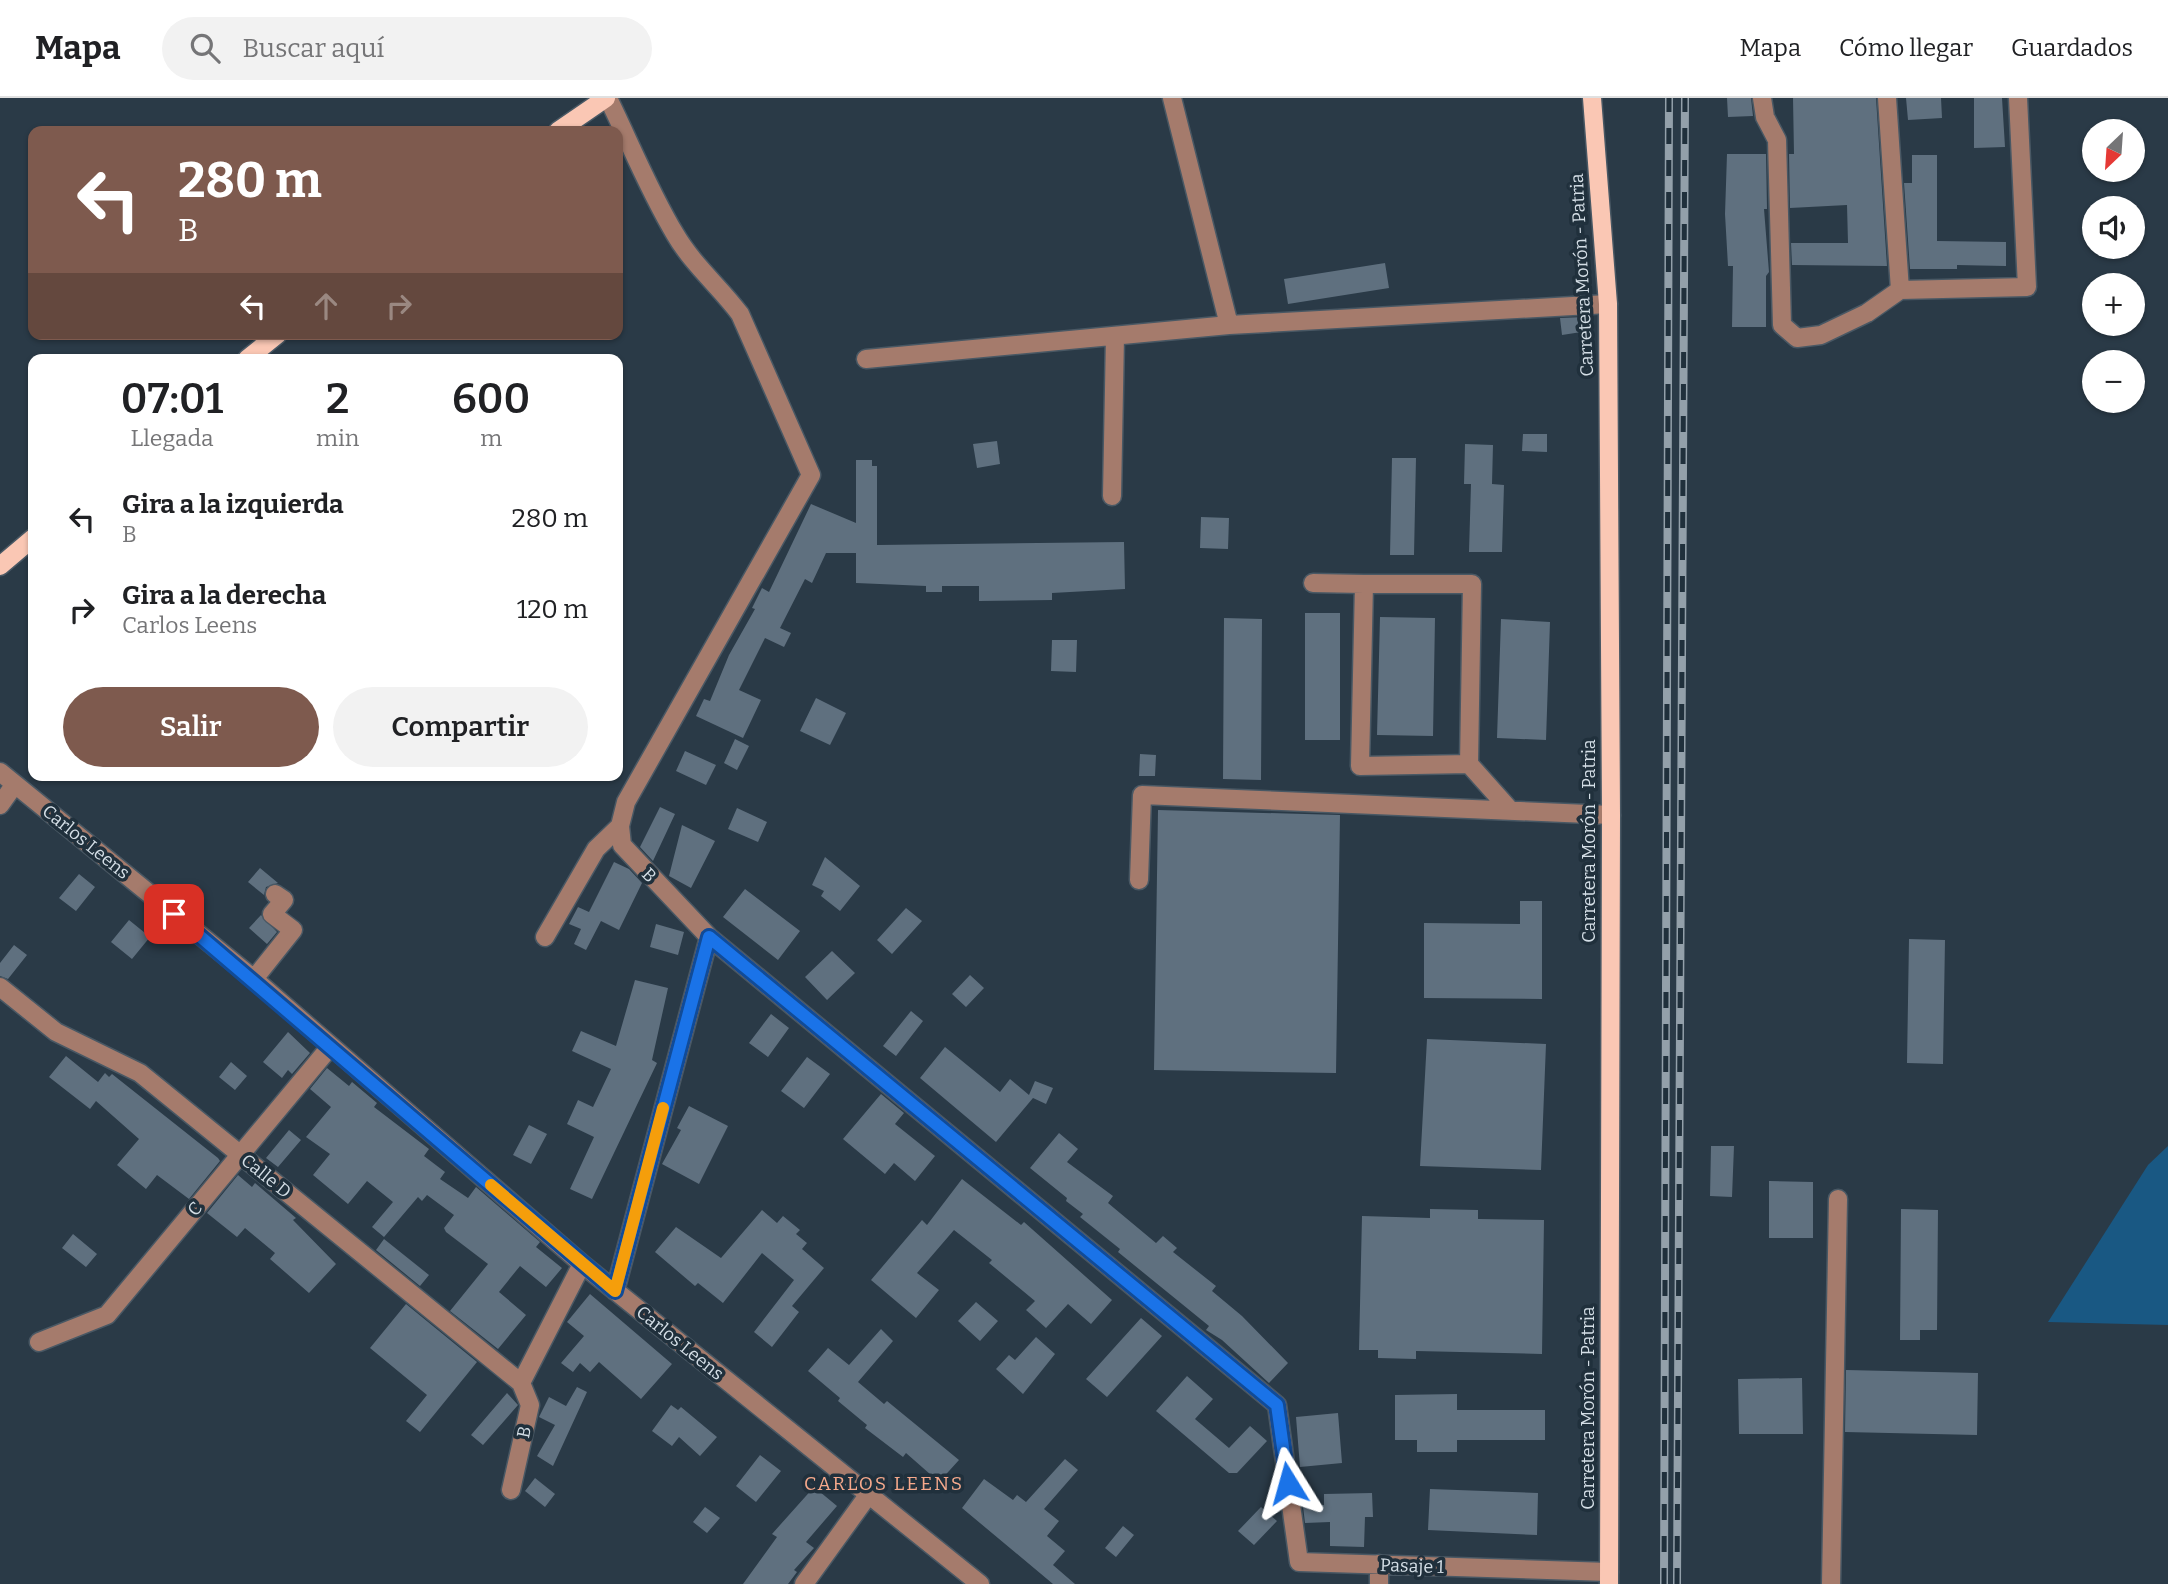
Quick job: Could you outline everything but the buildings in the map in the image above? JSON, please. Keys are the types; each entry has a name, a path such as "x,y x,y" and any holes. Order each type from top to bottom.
{"main road":[{"path":"565,126 607,98"},
{"name":"Carretera Morón - Patria","path":"1592,98 1608,304 1611,815 1609,1578"},
{"path":"253,354 271,340"},
{"path":"0,566 28,542"}],"street":[{"path":"607,98 621,126"},
{"path":"1172,98 1229,325"},
{"path":"1762,98 1765,117 1777,140 1782,325 1797,338 1821,335 1867,313 1899,290 2027,287 2018,98"},
{"path":"1887,98 1899,290"},
{"path":"545,937 596,849 620,826 626,802 811,475 807,460 740,314 724,293 703,274 676,235 623,130"},
{"path":"866,359 1229,325 1608,304"},
{"path":"1112,496 1115,336"},
{"path":"1313,583 1472,584 1469,764 1510,810"},
{"path":"1364,584 1360,766 1469,764"},
{"name":"Carlos Leens","path":"0,772 254,979 582,1264 980,1584"},
{"path":"0,805 15,784"},
{"path":"1139,880 1142,795 1611,815"},
{"name":"B","path":"620,826 622,845 709,937 1277,1405 1299,1562"},
{"path":"254,979 293,930 272,914 284,900 275,894"},
{"path":"615,1291 709,937"},
{"name":"Calle D","path":"0,987 56,1032 140,1073 521,1383"},
{"name":"C","path":"39,1342 107,1315 330,1046"},
{"path":"1830,1584 1838,1199"},
{"path":"521,1383 582,1264"},
{"name":"B","path":"511,1490 530,1405 521,1383"},
{"path":"804,1584 869,1494"},
{"name":"Pasaje 1","path":"1299,1562 1379,1564 1609,1578"},
{"path":"1379,1564 1379,1584"}],"shaded area":[{"path":"2168,1146 2168,1325 2048,1322 2148,1165"}],"railway":[{"path":"1664,1584 1669,98"},
{"path":"1677,1584 1685,98"}],"slow traffic":[{"path":"491,1185 615,1291 663,1108"}],"district":[{"name":"CARLOS LEENS","path":"884,1483"}],"route":[{"path":"174,914 254,979 615,1291 709,937 1277,1405 1288,1483"}]}
